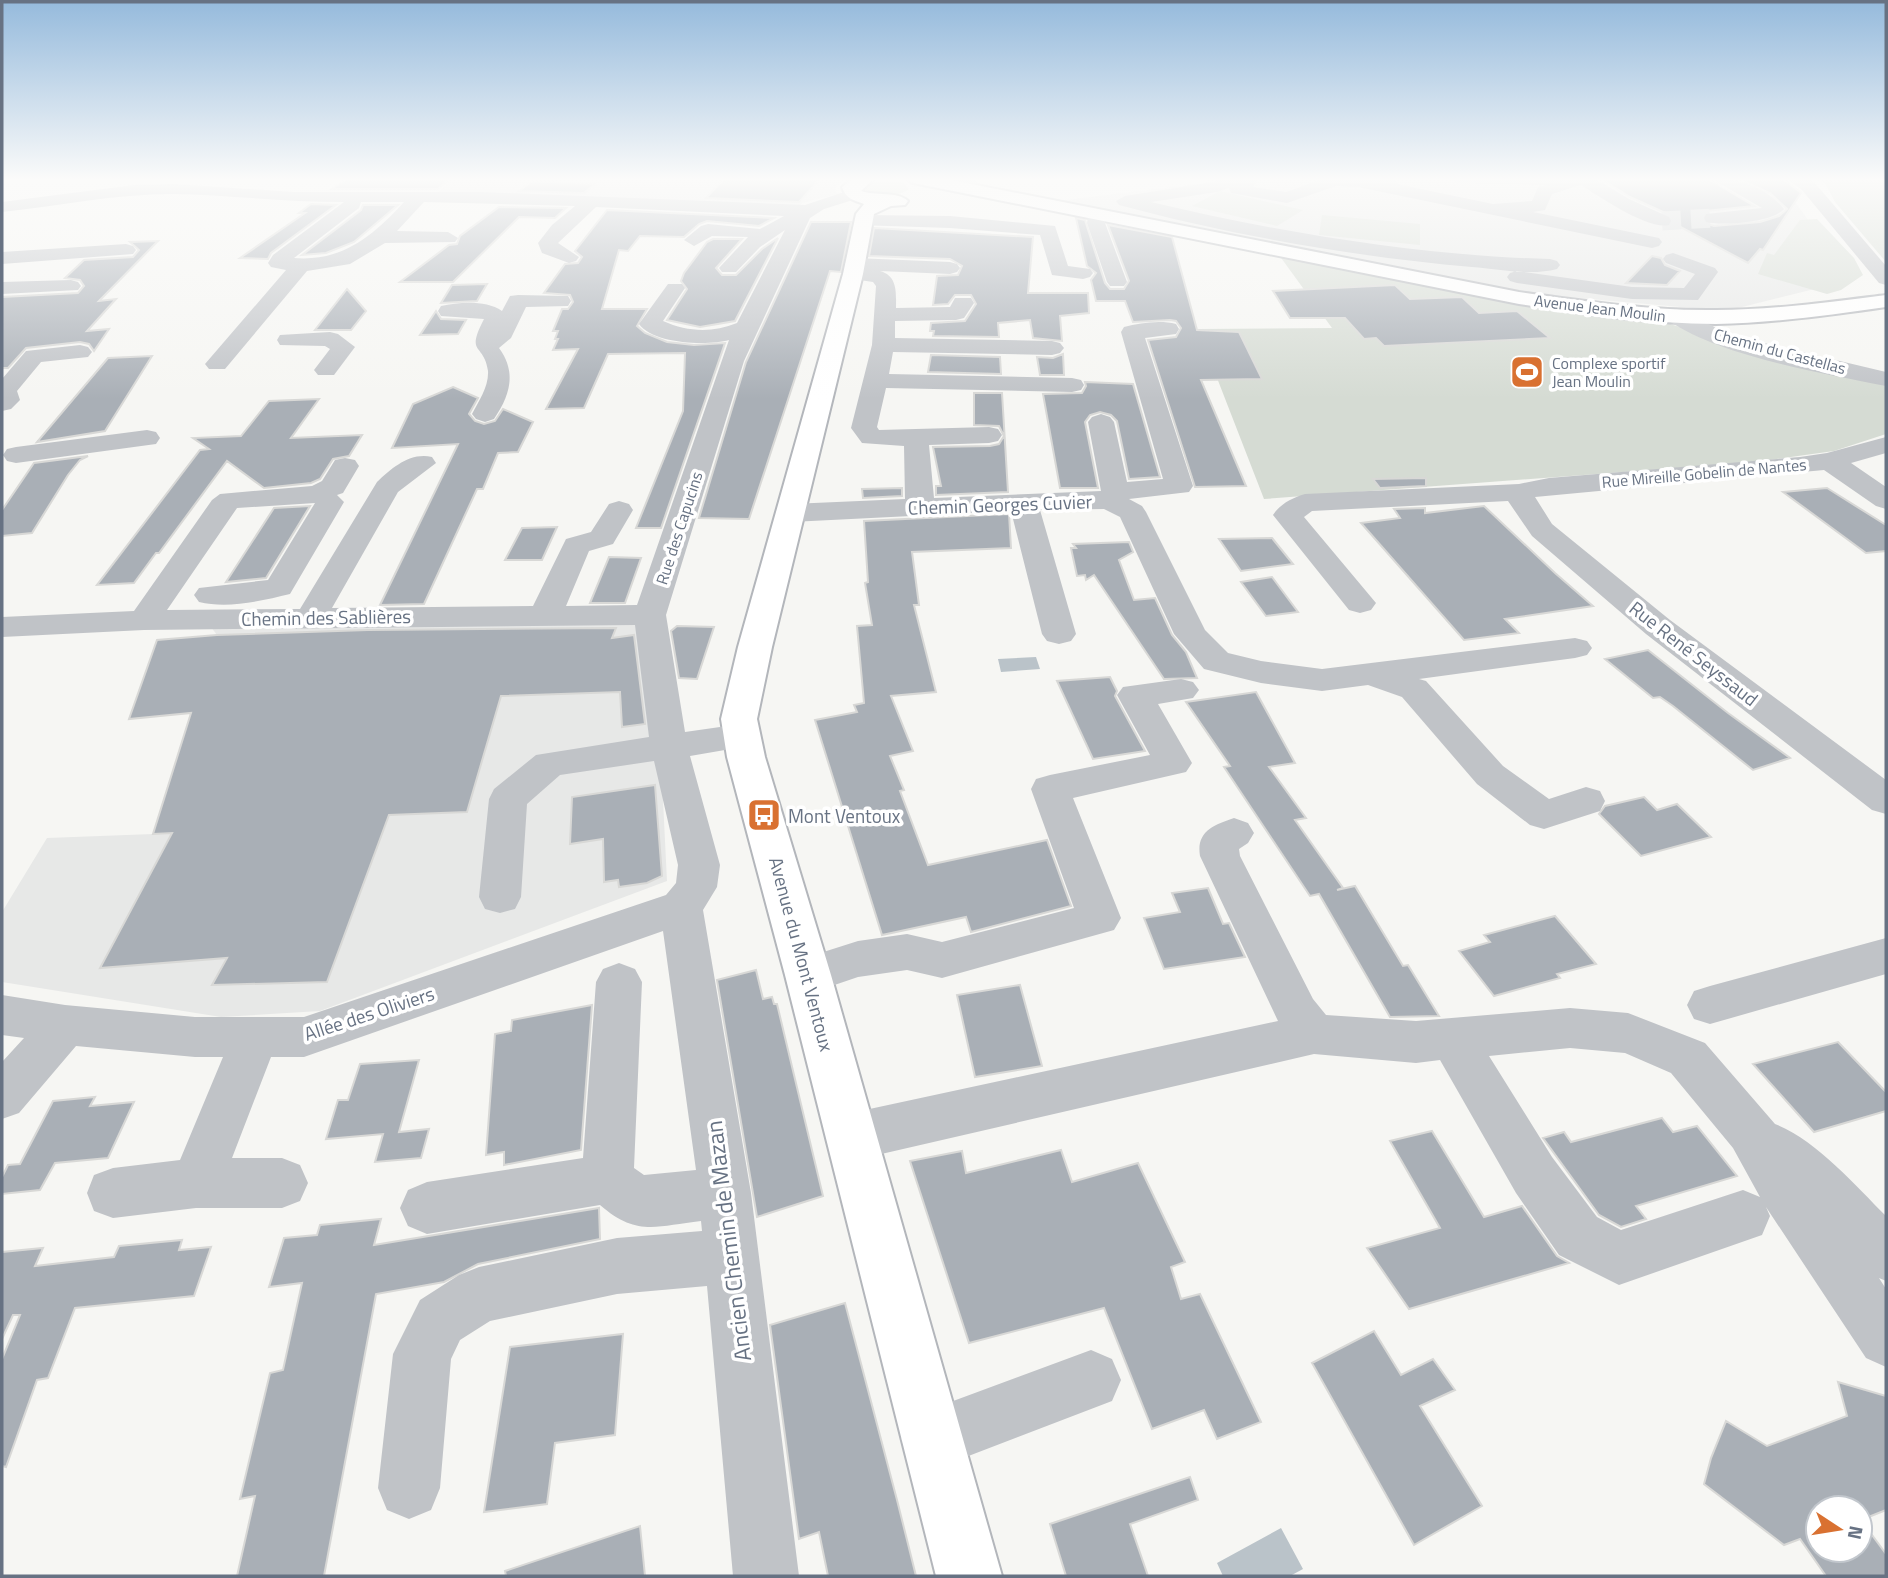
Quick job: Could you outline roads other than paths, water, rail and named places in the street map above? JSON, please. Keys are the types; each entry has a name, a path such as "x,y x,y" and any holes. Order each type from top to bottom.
{"main road":[{"name":"Avenue du Mont Ventoux","path":"855,252 739,719 741,736 969,1576"},
{"name":"Avenue Jean Moulin","path":"1284,252 1545,302 1677,316 1753,316 1882,304"}],"street":[{"path":"2,258 101,252"},
{"path":"290,252 278,263 300,266 351,257 364,252"},
{"path":"556,252 569,257"},
{"path":"729,268 742,252"},
{"name":"Rue des Capucins","path":"681,907 696,887 699,865 669,745 650,615 732,361 746,327 785,252"},
{"path":"872,252 879,277 886,286 883,345 864,428 871,437 892,439 989,435"},
{"path":"923,252 945,263"},
{"path":"1054,252 1059,271 1083,273"},
{"path":"1106,252 1116,282"},
{"path":"1399,252 1519,265 1550,265"},
{"path":"1863,252 1886,279"},
{"path":"1322,259 1346,256 1632,293 1690,295 1708,272 1674,260"},
{"path":"217,364 286,279 300,266"},
{"path":"2,288 71,286"},
{"path":"675,288 650,324 670,332 713,339 746,327"},
{"path":"2,294 37,293"},
{"path":"486,346 500,338 518,301 560,302"},
{"path":"884,315 956,313 963,303"},
{"path":"449,311 486,310 496,317 486,337 486,346 498,359 501,378 485,414"},
{"name":"Chemin du Castellas","path":"1677,316 1689,326 1743,343 1886,379"},
{"path":"1101,422 1112,496 1179,486 1132,332 1168,329"},
{"path":"288,340 330,339 343,347 326,370"},
{"path":"883,345 1052,348"},
{"path":"2,404 8,400 5,390 34,356 80,352"},
{"path":"876,381 1072,385"},
{"path":"16,455 147,438"},
{"name":"Rue Mireille Gobelin de Nantes","path":"1360,603 1287,515 1305,503 1519,492 1549,486 1829,461 1886,445"},
{"path":"916,447 920,507"},
{"path":"1829,461 1886,500"},
{"path":"311,617 387,488 404,473 422,463"},
{"path":"150,611 222,506 230,500 317,495 333,487 345,466"},
{"name":"Rue René Seyssaud","path":"1519,492 1524,506 1542,530 1658,627 1886,800"},
{"name":"Chemin Georges Cuvier","path":"791,513 1112,496 1132,512 1191,634 1216,661 1261,672 1322,680 1575,648"},
{"path":"150,611 188,596 249,593 279,587 330,502"},
{"path":"1023,502 1059,634"},
{"path":"545,616 577,545 602,538 619,510"},
{"name":"Chemin des Sablières","path":"2,627 150,611 311,617 650,615"},
{"path":"1368,674 1414,689 1490,775 1544,815 1586,800"},
{"path":"808,975 858,959 907,952 942,960 1099,918 1050,789 1173,763 1135,695 1181,690"},
{"path":"500,897 508,799 548,764 741,736"},
{"path":"1234,833 1218,843 1220,856 1297,1013 1314,1034"},
{"name":"Allée des Oliviers","path":"2,1015 65,1025 195,1037 304,1037 681,907"},
{"name":"Ancien Chemin de Mazan","path":"681,907 725,1193 766,1576"},
{"path":"1710,1005 1886,956"},
{"path":"608,1179 619,982"},
{"path":"2,1097 65,1025"},
{"path":"851,1136 1314,1034 1416,1042 1570,1028 1628,1033 1688,1058 1751,1131 1816,1183 1886,1254"},
{"path":"196,1183 255,1037"},
{"path":"1452,1038 1534,1175 1578,1236 1619,1258 1743,1216"},
{"path":"1751,1131 1785,1190 1886,1338"},
{"path":"427,1208 608,1179 636,1202 725,1193"},
{"path":"113,1192 196,1183 282,1183"},
{"path":"409,1488 422,1354 440,1320 479,1294 617,1266 732,1256"},
{"path":"932,1439 1091,1380"}],"place":[{"name":"Complexe sportif Jean Moulin","path":"1527,372"},
{"name":"Mont Ventoux","path":"764,815"}]}
